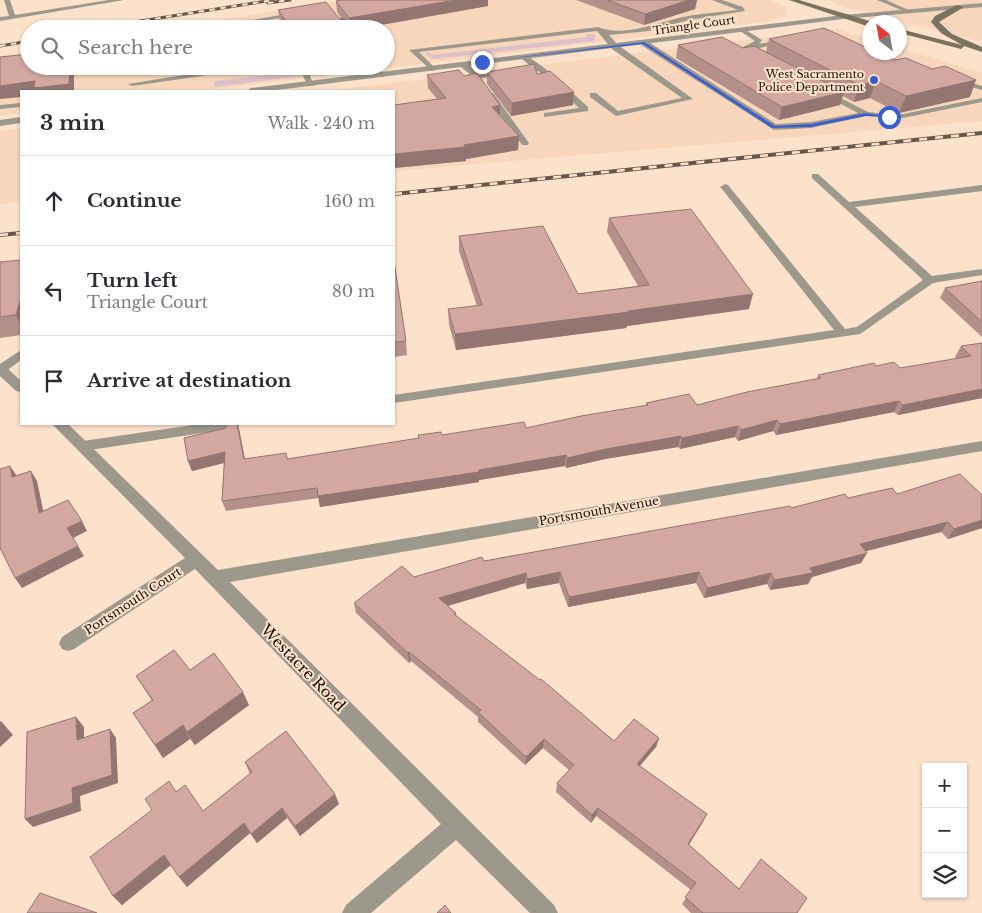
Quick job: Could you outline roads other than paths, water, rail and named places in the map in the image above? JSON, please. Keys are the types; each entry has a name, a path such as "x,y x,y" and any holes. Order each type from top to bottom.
{"main road":[{"path":"792,0 862,22"},
{"path":"960,7 938,18 935,22 937,26 959,41 982,52"},
{"path":"907,33 982,52"}],"street":[{"name":"Triangle Court","path":"395,73 843,17 982,5"},
{"name":"Triangle Court","path":"260,90 381,75"},
{"path":"0,123 20,120"},
{"path":"1,369 20,387"},
{"name":"Westacre Road","path":"60,425 198,559 455,826 546,913"},
{"name":"Portsmouth Avenue","path":"215,577 982,446"},
{"name":"Portsmouth Court","path":"68,643 198,559"},
{"path":"354,913 455,826"}],"lane":[{"path":"7,0 13,17"},
{"path":"0,19 121,0"},
{"path":"604,33 649,29 688,18 742,12 741,8 715,0"},
{"path":"884,0 908,11"},
{"path":"257,20 311,12"},
{"path":"430,80 428,69 413,50 598,28 614,47 689,99 616,114 593,95"},
{"path":"742,30 760,41 746,49"},
{"path":"746,49 796,39"},
{"path":"644,43 774,127 811,125 866,114 898,117 982,100"},
{"path":"746,49 755,54"},
{"path":"525,57 548,74 585,109 546,115"},
{"path":"464,65 476,77 525,143"},
{"path":"521,72 539,69"},
{"path":"467,78 512,73"},
{"path":"132,84 175,75"},
{"path":"307,75 311,84"},
{"path":"946,77 982,88"},
{"path":"815,87 866,114"},
{"path":"0,107 20,105"},
{"path":"815,176 930,280"},
{"path":"725,187 842,333"},
{"path":"847,205 982,188"},
{"path":"395,399 860,330 930,280 982,272"},
{"path":"1,369 20,355"},
{"path":"83,446 223,425"}],"railway":[{"path":"147,20 273,0"},
{"path":"268,3 290,0"},
{"path":"0,46 20,43"},
{"path":"395,194 982,133"},
{"path":"0,235 20,233"}],"place":[{"name":"West Sacramento Police Department","path":"874,80"}]}
